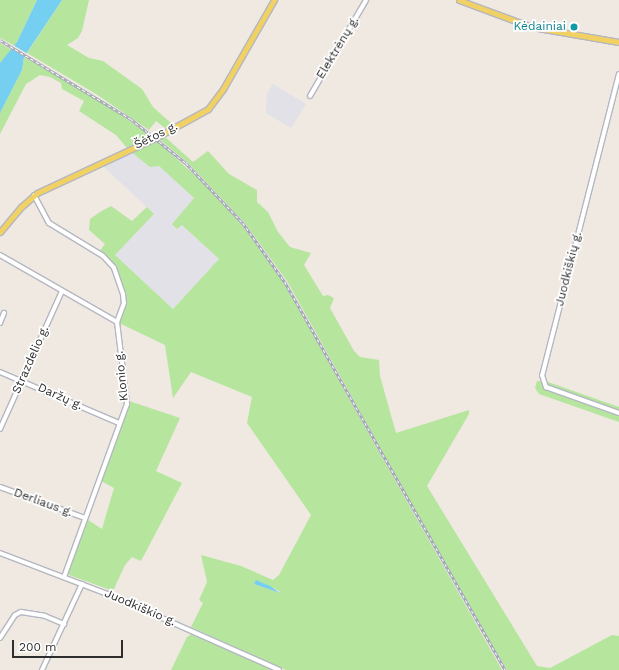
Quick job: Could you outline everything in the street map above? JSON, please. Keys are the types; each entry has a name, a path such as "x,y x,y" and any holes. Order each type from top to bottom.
{"main road":[{"name":"Šėtos g.","path":"0,232 34,195 155,138 208,109 223,89 274,0"},
{"path":"459,0 532,27 619,42"}],"street":[{"name":"Elektrėnų g.","path":"310,96 366,0"},
{"name":"Juodkiškių g.","path":"619,74 542,375 546,388 619,413"},
{"path":"0,255 117,322 124,303 123,294 114,268 103,256 49,223 34,195"},
{"name":"Strazdelio g.","path":"0,429 62,291"},
{"path":"0,322 4,313"},
{"name":"Klonio g.","path":"64,577 126,404 117,322"},
{"name":"Daržų g.","path":"0,372 119,423"},
{"name":"Derliaus g.","path":"0,487 85,518"},
{"name":"Juodkiškio g.","path":"0,553 82,584 278,670"},
{"path":"42,670 82,584"},
{"path":"0,638 15,615 21,612 46,616 64,624"}],"shaded area":[{"path":"273,84 306,104 291,128 266,113 267,93"},
{"path":"132,152 150,167 159,166 194,198 186,208 182,225 219,259 173,309 115,255 154,214 103,166"}],"green space":[{"path":"0,0 37,0 15,46 0,38"},
{"path":"62,0 89,0 82,31 78,38 67,45 89,58 103,61 142,89 153,107 172,124 165,128 156,121 149,130 96,94 27,53"},
{"path":"0,43 12,50 0,63"},
{"path":"24,57 105,103 151,136 127,148 116,135 79,111 84,101 62,89 61,83 50,77 40,75 26,84 0,134 0,113 22,70"},
{"path":"164,136 193,162 208,151 229,174 257,190 257,202 268,212 278,232 290,247 311,253 304,265 323,296 328,295 334,298 330,308 354,351 360,357 379,360 380,376 396,433 469,410 469,414 427,486 537,666 550,668 612,635 619,636 619,670 507,670 469,607 287,281 244,222 187,162 159,139"},
{"path":"156,140 211,190 242,225 284,283 502,670 286,670 191,627 203,603 199,600 207,582 201,555 241,566 273,580 279,575 311,515 247,423 252,397 191,372 173,398 165,345 117,322 124,303 114,268 99,252 105,244 89,230 90,219 100,212 111,206 132,221 147,207 154,214 115,255 173,309 219,259 182,225 177,229 172,224 194,198 159,166 150,167 130,151","holes":["261,582 279,591 280,593 254,584"]},
{"path":"537,381 548,382 619,407 619,422 539,394 535,388"},
{"path":"126,400 180,418 156,471 182,483 141,561 132,557 125,565 113,591 69,575 68,570 85,518 102,529 114,488 99,480"},
{"path":"192,634 273,670 171,670 187,637"}],"water":[{"path":"37,0 62,0 24,57 22,70 0,113 0,63 17,42"},
{"path":"256,580 270,586 280,593 254,584"}],"pier":[{"path":"13,45 28,54 26,57 11,48"}],"railway":[{"path":"0,40 131,119 186,163 243,223 285,282 505,670"}],"place":[{"name":"Kėdainiai","path":"574,27"}]}
